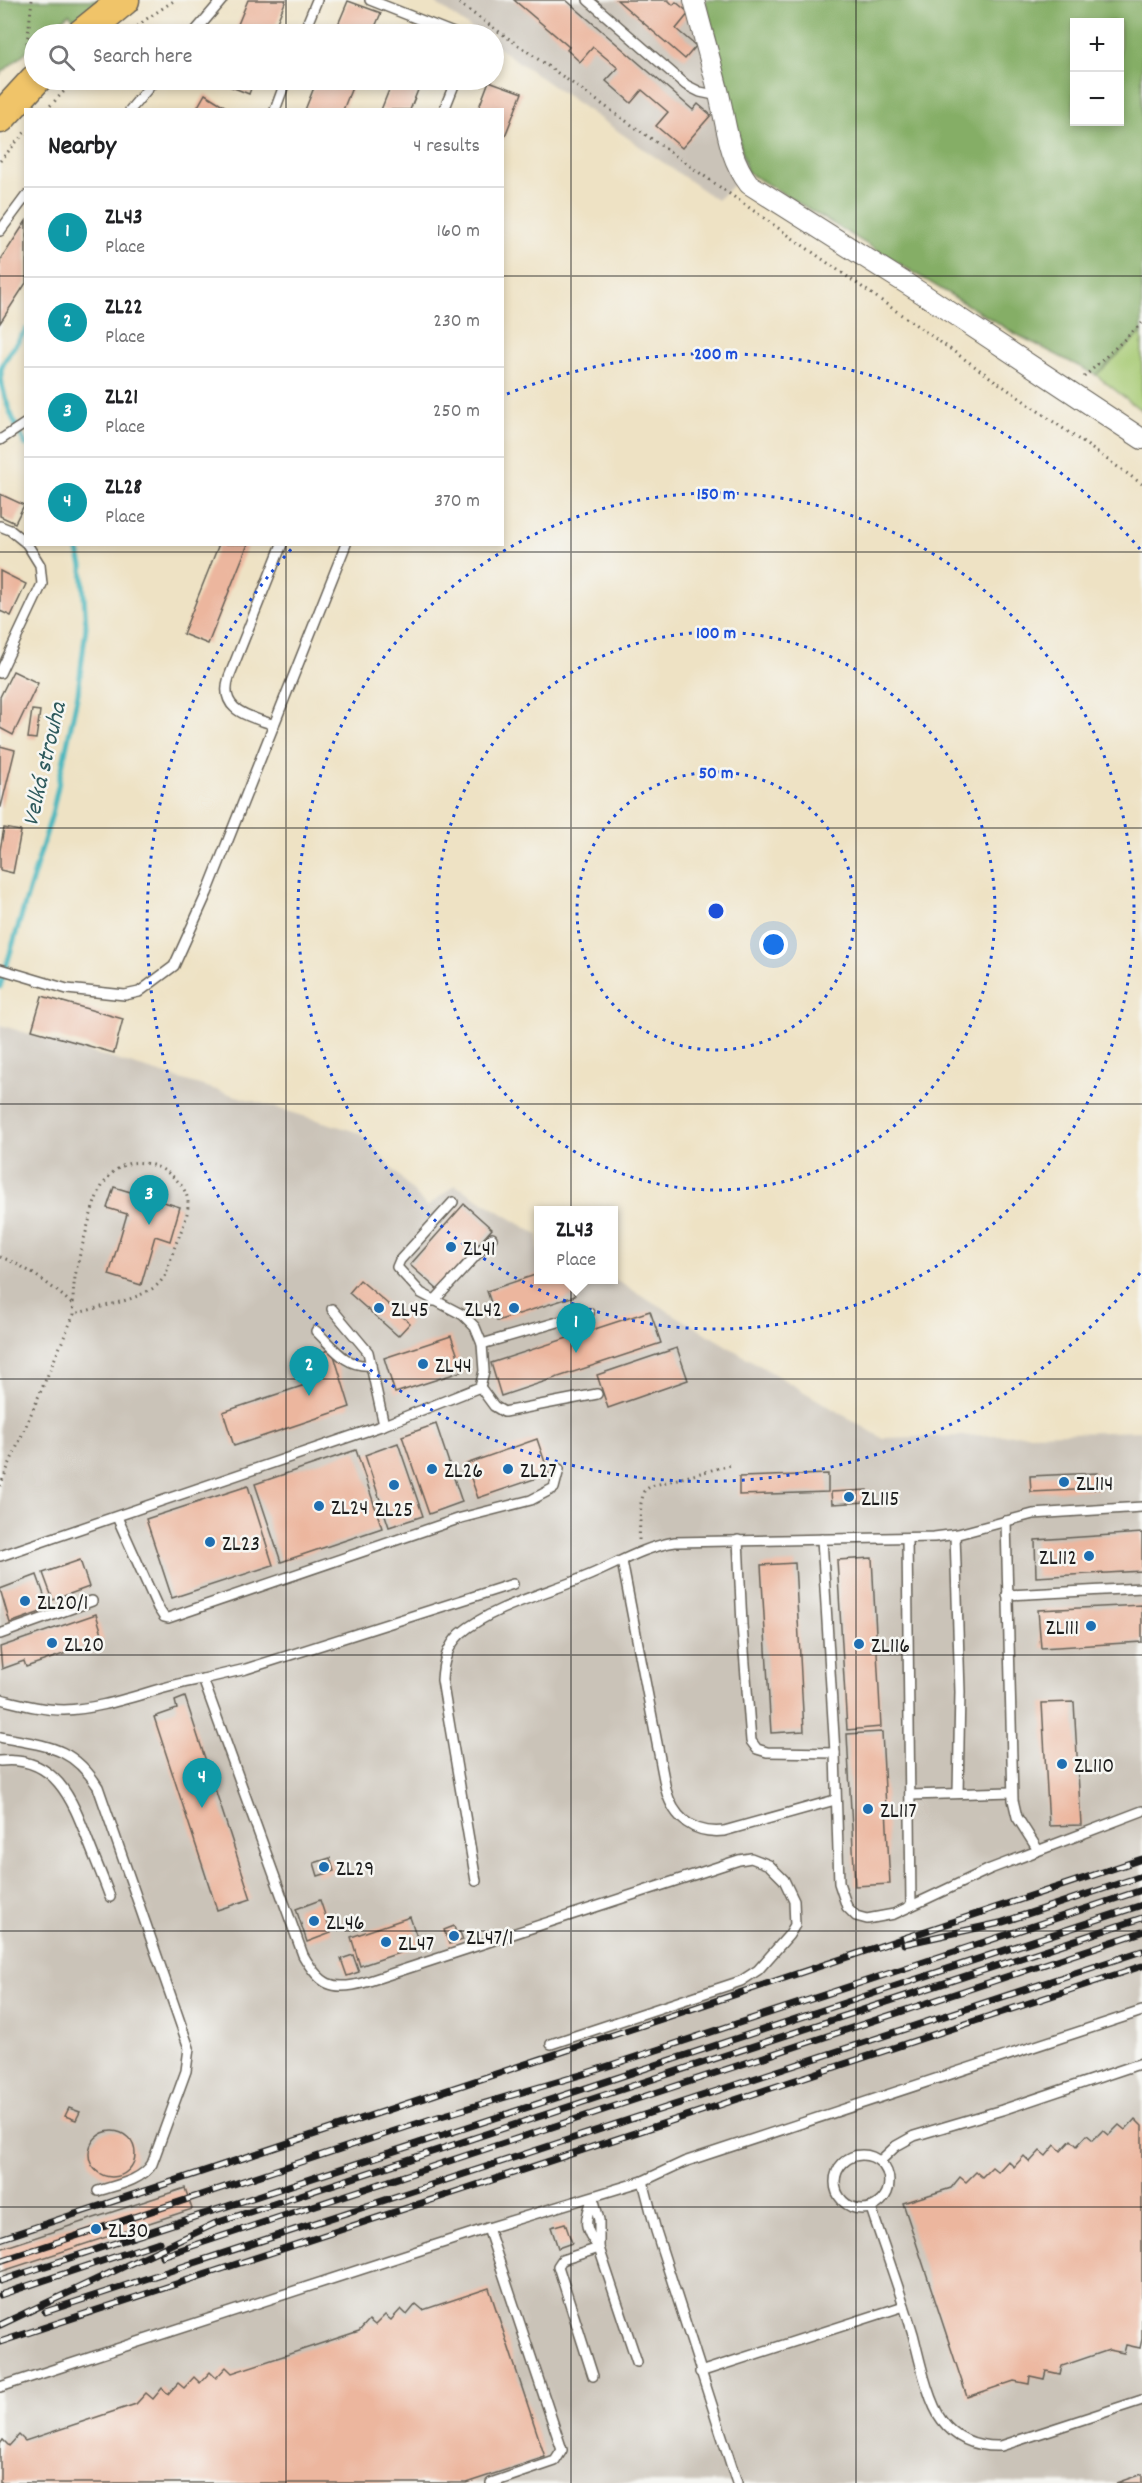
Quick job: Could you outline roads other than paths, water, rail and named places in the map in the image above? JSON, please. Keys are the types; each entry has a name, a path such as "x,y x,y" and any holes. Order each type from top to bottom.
{"main road":[{"path":"94,24 124,0"},
{"path":"0,118 26,90"}],"street":[{"path":"694,0 719,96 727,140 740,173 758,192 913,288 1142,439"}],"lane":[{"path":"202,24 222,0"},
{"path":"307,24 317,0"},
{"path":"370,0 431,24"},
{"path":"588,0 686,85 700,92 719,96"},
{"path":"132,108 147,90"},
{"path":"276,108 282,90"},
{"path":"445,108 452,90"},
{"path":"0,231 24,199"},
{"path":"2,438 24,424"},
{"path":"0,526 10,530 24,542"},
{"path":"0,673 42,584 40,565 27,546"},
{"path":"274,725 244,714 233,707 227,697 227,683 281,546"},
{"path":"0,969 86,992 130,994 142,990 174,966 207,893 345,546"},
{"path":"0,1556 384,1425 480,1387 484,1377 482,1344 476,1327 469,1320 434,1301 401,1274 398,1264 453,1202"},
{"path":"434,1301 492,1238"},
{"path":"332,1309 364,1345 371,1365 384,1425"},
{"path":"482,1344 589,1313"},
{"path":"316,1331 351,1364 371,1365"},
{"path":"480,1387 494,1406 504,1412 597,1394"},
{"path":"117,1517 158,1608 164,1617 168,1618 461,1518 541,1496 554,1488 559,1469"},
{"path":"476,1881 443,1693 442,1673 446,1655 459,1636 486,1616 638,1554 675,1542 738,1539 907,1538 954,1535 1033,1514 1142,1507"},
{"path":"1006,1521 1012,1792 1017,1817 1038,1850"},
{"path":"954,1535 960,1692 958,1793"},
{"path":"907,1538 911,1906"},
{"path":"738,1539 751,1741 757,1749 767,1752 835,1753"},
{"path":"822,1539 835,1753 839,1883 846,1907 856,1916 867,1919 882,1918 990,1869 1142,1811"},
{"path":"622,1561 666,1790 678,1815 710,1833 835,1800"},
{"path":"0,1699 43,1708 83,1708 168,1685 246,1670 513,1584"},
{"path":"1007,1595 1142,1588"},
{"path":"0,1634 92,1601"},
{"path":"203,1680 297,1941 316,1978 325,1983 344,1986 366,1982 739,1860 751,1858 761,1861 776,1871 784,1880 794,1901 795,1925 789,1935 750,1976 551,2044"},
{"path":"0,1737 64,1752 76,1759 92,1776 103,1798 188,2040 189,2063 152,2164 146,2172 137,2177 98,2191"},
{"path":"0,1761 19,1761 33,1765 45,1771 64,1787 75,1807 110,1897"},
{"path":"910,1795 1012,1792"},
{"path":"0,2387 488,2228 643,2181 684,2162 1142,2011"},
{"path":"880,2162 896,2146 914,2136 1002,2110 1142,2063"},
{"path":"870,2156 880,2162 888,2175 888,2190 883,2199 871,2208 858,2209 843,2201 836,2191 835,2180 838,2168 852,2157 870,2156"},
{"path":"643,2181 700,2372 737,2483"},
{"path":"593,2197 599,2220 599,2248 637,2362"},
{"path":"871,2208 933,2403 940,2418 966,2441 984,2447 1001,2446 1142,2400"},
{"path":"488,2228 562,2450 555,2461 491,2483"},
{"path":"593,2376 558,2266 562,2260 599,2248"},
{"path":"700,2372 904,2306"}],"waterway":[{"name":"Velká strouha","path":"24,333 1,370 6,399 24,441"},
{"name":"Velká strouha","path":"0,987 52,814 78,693 86,627 82,565 77,546"}],"railway":[{"path":"0,2239 1142,1859"},
{"path":"904,1944 1000,1923 1142,1876"},
{"path":"0,2261 431,2119 584,2074 1142,1890"},
{"path":"0,2281 1142,1905"},
{"path":"0,2325 216,2223 1142,1918"},
{"path":"162,2256 1142,1932"},
{"path":"45,2312 1142,1951"},
{"path":"0,2342 1142,1966"},
{"path":"0,2295 159,2242"}],"place":[{"name":"ZL21","path":"149,1225"},
{"name":"ZL41","path":"451,1247"},
{"name":"ZL45","path":"379,1308"},
{"name":"ZL42","path":"514,1308"},
{"name":"ZL43","path":"576,1353"},
{"name":"ZL44","path":"423,1364"},
{"name":"ZL22","path":"309,1396"},
{"name":"ZL26","path":"432,1469"},
{"name":"ZL27","path":"508,1469"},
{"name":"ZL114","path":"1064,1482"},
{"name":"ZL25","path":"394,1485"},
{"name":"ZL115","path":"849,1497"},
{"name":"ZL24","path":"319,1506"},
{"name":"ZL23","path":"210,1542"},
{"name":"ZL112","path":"1089,1556"},
{"name":"ZL20/1","path":"25,1601"},
{"name":"ZL111","path":"1091,1626"},
{"name":"ZL20","path":"52,1643"},
{"name":"ZL116","path":"859,1644"},
{"name":"ZL110","path":"1062,1764"},
{"name":"ZL28","path":"202,1808"},
{"name":"ZL117","path":"868,1809"},
{"name":"ZL29","path":"324,1867"},
{"name":"ZL46","path":"314,1921"},
{"name":"ZL47/1","path":"454,1936"},
{"name":"ZL47","path":"386,1942"},
{"name":"ZL30","path":"96,2229"}]}
